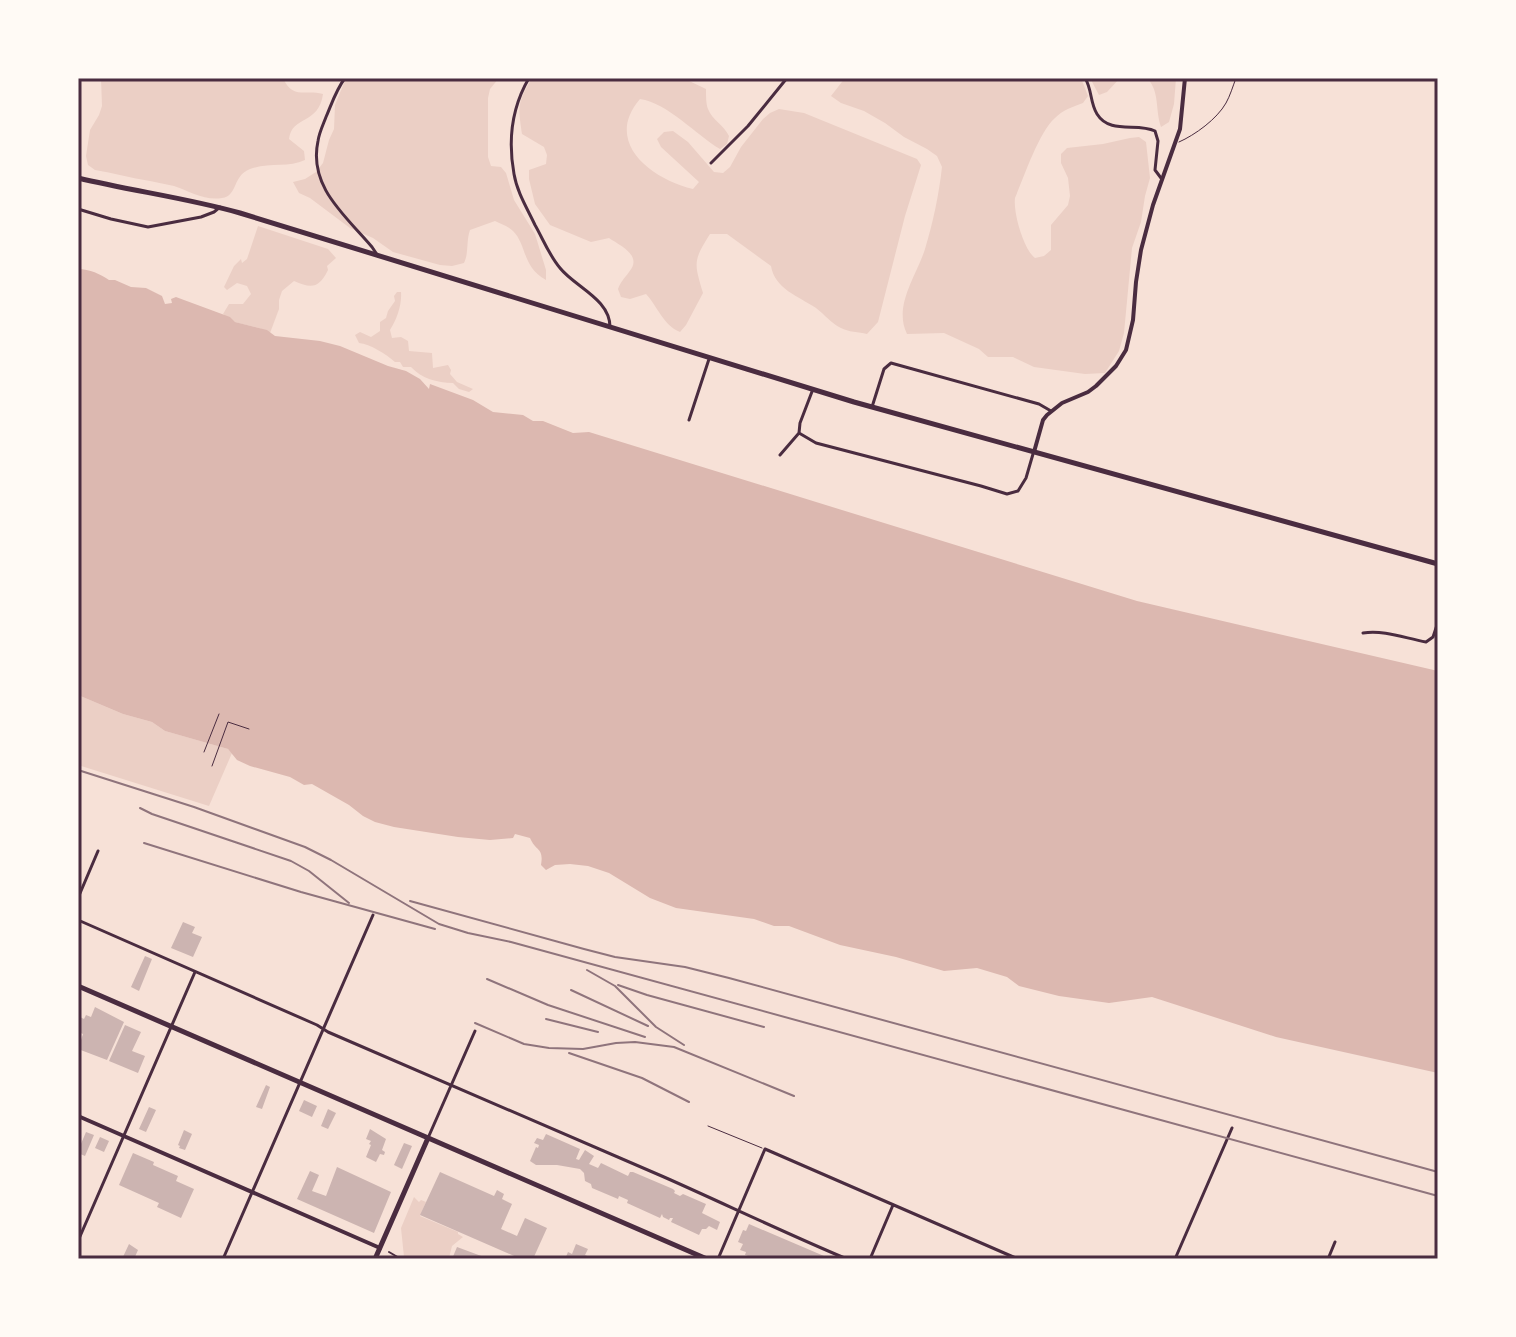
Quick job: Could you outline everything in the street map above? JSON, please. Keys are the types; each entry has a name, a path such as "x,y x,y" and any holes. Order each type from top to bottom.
{"main road":[{"path":"78,178 220,207 872,407 1438,564"},
{"path":"78,986 707,1259"},
{"path":"375,1259 428,1138"}],"street":[{"path":"345,78 335,93 319,137 317,156 320,180 329,198 378,256"},
{"path":"529,78 518,100 512,126 514,175 524,204 553,258 568,277 597,300 610,320 610,327"},
{"path":"711,163 748,126 787,78"},
{"path":"1085,78 1096,113 1103,121 1116,126 1155,131 1158,137 1155,170 1162,179"},
{"path":"799,433 816,443 1007,494 1018,491 1023,485 1043,420 1062,403 1096,386 1122,358 1133,320 1141,250 1180,129 1185,78"},
{"path":"78,209 148,227 193,219 220,207"},
{"path":"689,420 710,357"},
{"path":"872,407 884,369 891,363 1039,404 1051,411"},
{"path":"780,455 799,433 813,389"},
{"path":"1363,633 1376,631 1426,642 1433,637 1438,622"},
{"path":"78,898 98,851"},
{"path":"223,1259 373,915"},
{"path":"78,920 847,1259"},
{"path":"78,1241 195,972"},
{"path":"428,1138 475,1031"},
{"path":"78,1116 380,1248"},
{"path":"1175,1259 1232,1128"},
{"path":"718,1259 765,1149 1018,1259"},
{"path":"870,1259 893,1205"},
{"path":"1328,1259 1335,1242"},
{"path":"389,1252 401,1259"}],"lane":[{"path":"1176,143 1190,137 1218,113 1226,104 1236,78"},
{"path":"708,1126 765,1149"}],"path":[{"path":"204,752 219,714"},
{"path":"212,766 228,722 249,729"}],"shaded area":[{"path":"101,78 283,78 295,91 323,94 316,111 291,131 289,139 304,151 305,160 250,169 240,176 231,194 216,199 174,186 95,170 88,165 86,156 90,130 102,106"},
{"path":"346,78 499,78 490,89 488,98 488,157 491,166 501,167 506,173 514,200 535,234 546,280 533,269 513,231 495,221 470,230 464,263 440,265 393,252 373,238 350,228 299,193 293,182 305,179 323,163 334,129 335,105"},
{"path":"532,78 683,78 706,89 710,113 729,136 727,144 720,149 671,113 640,99 630,115 627,130 629,144 648,167 662,177 693,189 699,182 661,147 657,139 664,132 673,131 688,142 714,172 723,173 763,119 779,109 804,113 917,159 921,165 878,322 867,334 838,326 782,286 771,266 727,234 710,234 700,250 697,268 703,293 680,332 665,320 646,294 630,299 621,297 618,289 633,266 629,252 609,238 591,242 550,225 535,204 529,170 546,164 547,155 544,147 522,134 519,111"},
{"path":"845,78 1081,78 1088,96 1083,103 1061,113 1049,125 1015,198 1020,231 1035,258 1051,250 1051,225 1068,205 1068,178 1061,163 1061,154 1067,148 1130,138 1139,137 1146,142 1150,178 1132,248 1124,333 1119,351 1105,373 1085,374 1034,367 1013,357 988,357 979,349 944,333 907,334 903,323 904,302 928,239 942,167 937,156 927,149 864,111 831,96"},
{"path":"1090,78 1120,78 1107,92 1099,95"},
{"path":"1147,78 1176,78 1169,122 1161,127 1156,95"},
{"path":"258,226 328,249 336,258 327,266 328,270 318,284 310,286 294,281 282,291 270,333 233,321 223,314 229,304 243,304 251,294 247,286 237,283 227,290 224,287 234,266 241,259 242,263 247,259"},
{"path":"78,269 131,287 146,288 162,296 165,304 172,303 171,299 176,297 230,317 235,322 267,330 275,336 340,346 406,371 429,389 430,384 473,400 493,412 523,415 573,433 589,432 1137,601 1438,671 1438,1073 1276,1037 1152,997 1109,1003 1059,996 1019,986 1007,977 977,968 944,971 840,945 789,926 676,908 650,898 609,873 588,866 555,865 546,870 541,865 540,852 530,838 515,834 513,838 490,840 458,837 375,822 312,784 304,785 290,777 250,766 237,760 228,749 165,731 152,722 123,714 78,695"},
{"path":"397,292 401,292 401,302 390,330 392,338 401,337 408,341 409,351 432,353 433,368 448,365 450,374 457,382 473,389 469,392 453,383 430,379 411,367 403,367 400,362 395,362 373,347 359,343 355,335 360,332 371,337 380,331 380,322 386,318"},
{"path":"78,695 123,714 152,722 165,731 228,749 232,753 209,806 78,765"},
{"path":"414,1197 419,1202 426,1202 420,1216 463,1237 452,1246 449,1258 404,1257 401,1228"}],"building":[{"path":"183,922 195,927 192,933 202,937 193,957 171,948"},
{"path":"145,956 152,959 139,991 131,987"},
{"path":"95,1007 124,1022 107,1060 78,1049 83,1034 78,1032 80,1017 91,1017"},
{"path":"125,1025 141,1032 132,1051 145,1056 138,1073 109,1061"},
{"path":"266,1085 270,1087 262,1109 256,1107"},
{"path":"304,1100 317,1106 312,1117 299,1111"},
{"path":"149,1107 156,1110 146,1132 139,1129"},
{"path":"328,1109 336,1113 328,1129 321,1126"},
{"path":"370,1129 386,1139 382,1150 384,1155 380,1154 376,1162 366,1157 371,1145 371,1141 366,1139"},
{"path":"184,1130 192,1134 185,1150 178,1145"},
{"path":"86,1132 94,1135 85,1156 78,1151"},
{"path":"546,1134 580,1149 576,1159 579,1160 585,1150 594,1156 589,1164 598,1168 601,1163 628,1176 633,1172 673,1189 680,1196 683,1194 706,1204 702,1213 720,1222 717,1230 709,1226 702,1229 699,1235 671,1222 673,1218 669,1220 662,1214 660,1218 619,1196 618,1199 592,1188 580,1169 536,1165 530,1161 539,1145 534,1143 537,1138 543,1140"},
{"path":"100,1137 109,1141 104,1152 95,1148"},
{"path":"404,1143 412,1146 402,1169 394,1165"},
{"path":"133,1153 178,1176 176,1181 194,1189 181,1218 157,1207 159,1203 119,1185"},
{"path":"337,1167 391,1192 374,1233 297,1199 310,1171 319,1175 312,1191 326,1196"},
{"path":"440,1172 494,1196 497,1190 504,1194 502,1199 512,1204 501,1229 517,1236 525,1218 547,1228 533,1259 521,1259 420,1215"},
{"path":"749,1224 831,1259 746,1259 746,1252 740,1250 743,1244 738,1242"},
{"path":"129,1244 138,1250 134,1259 122,1259"},
{"path":"576,1244 588,1249 585,1255 594,1259 565,1259 568,1252 572,1254"},
{"path":"457,1247 484,1257 452,1259"}],"railway":[{"path":"78,770 305,847 439,924 1438,1196"},
{"path":"140,808 291,861 309,871 349,903"},
{"path":"144,843 301,892 435,929"},
{"path":"410,901 615,957 685,967 729,978 1438,1172"},
{"path":"587,970 615,986 656,1027 684,1045"},
{"path":"487,979 548,1005 645,1037"},
{"path":"618,985 764,1027"},
{"path":"571,990 648,1026"},
{"path":"546,1019 598,1032"},
{"path":"475,1023 524,1044 549,1048 583,1049 635,1042 674,1047 794,1096"},
{"path":"569,1053 642,1078 689,1102"}]}
